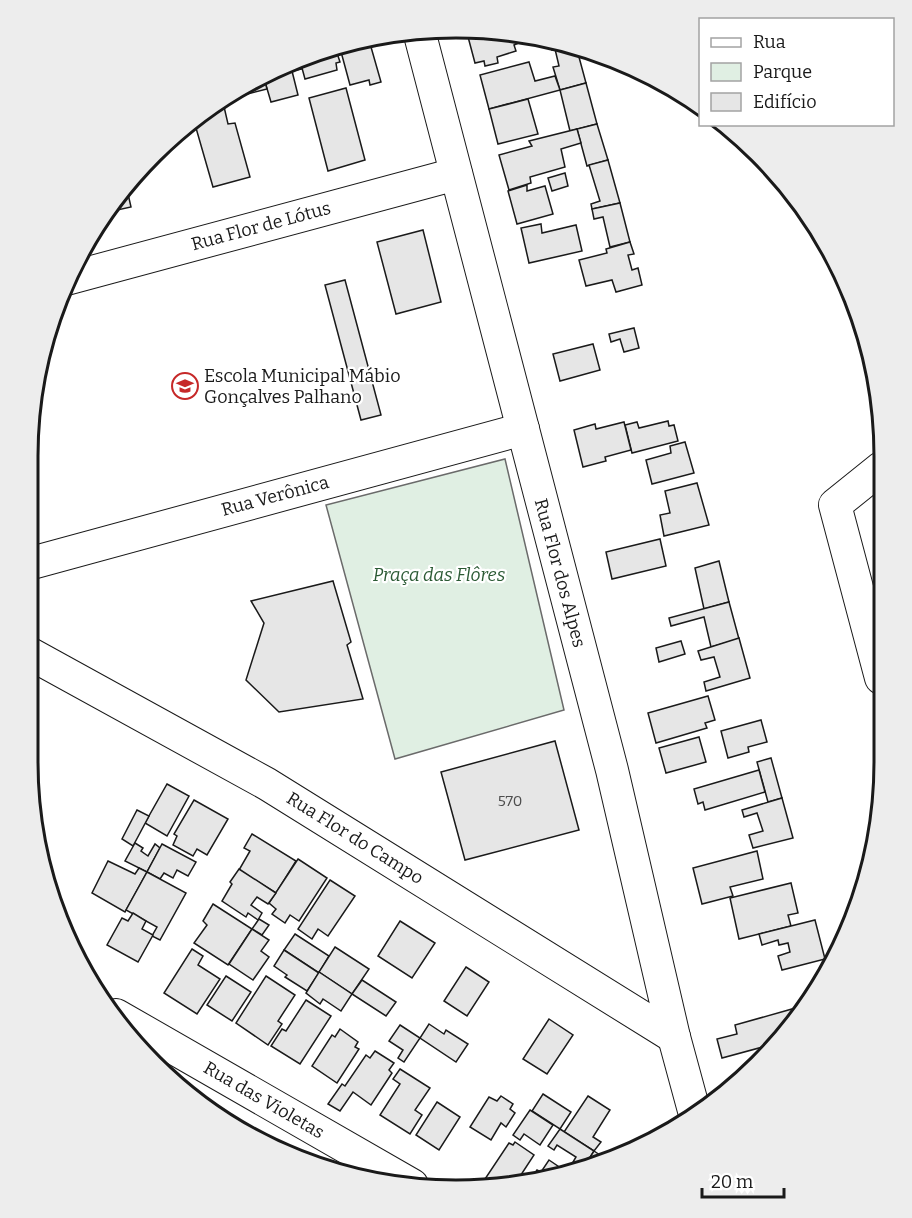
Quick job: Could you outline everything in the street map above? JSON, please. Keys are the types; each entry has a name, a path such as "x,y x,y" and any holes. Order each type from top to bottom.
{"street":[{"name":"Rua Flor dos Alpes","path":"420,39 612,770 674,1037 693,1107"},
{"name":"Rua Flor de Lótus","path":"79,276 456,174"},
{"name":"Rua Verônica","path":"38,561 523,429"},
{"path":"874,474 835,505 874,652"},
{"name":"Rua Flor do Campo","path":"38,658 267,784 674,1037"},
{"name":"Rua das Violetas","path":"128,1022 397,1176"}],"green space":[{"name":"Praça das Flôres","path":"505,459 564,710 395,759 326,505"}],"building":[{"path":"468,38 520,43 514,45 516,51 497,57 498,63 485,66 484,61 475,63"},
{"path":"371,47 381,82 370,85 369,80 350,85 342,54"},
{"path":"555,50 579,56 586,83 560,90 553,67 559,66"},
{"path":"338,55 340,62 336,63 337,70 305,79 302,67"},
{"path":"529,62 535,81 555,76 560,90 489,109 480,75"},
{"path":"302,67 302,69 292,71 298,95 271,102 266,84 296,69"},
{"path":"586,83 597,124 570,131 560,90"},
{"path":"266,84 267,89 247,94"},
{"path":"346,88 365,160 328,171 309,98"},
{"path":"528,99 538,134 498,144 489,109"},
{"path":"224,107 228,124 235,123 250,177 213,187 196,128"},
{"path":"597,124 608,160 587,166 577,129"},
{"path":"577,129 581,143 561,149 565,167 530,177 531,183 509,190 499,155 532,146 529,141"},
{"path":"608,160 620,203 592,209 591,204 600,201 589,165"},
{"path":"565,173 568,186 552,191 548,178"},
{"path":"527,185 527,191 545,186 553,214 517,224 508,191"},
{"path":"128,196 131,207 117,210"},
{"path":"620,203 630,242 610,247 603,217 594,219 592,209"},
{"path":"541,224 542,233 576,225 582,251 529,263 521,228"},
{"path":"423,230 441,302 396,314 377,242"},
{"path":"630,242 634,254 628,255 632,270 638,268 642,285 616,292 612,280 586,286 579,260 607,253 606,249"},
{"path":"345,280 381,415 361,420 325,285"},
{"path":"634,328 639,348 624,352 620,339 611,342 609,334"},
{"path":"593,344 600,370 560,381 553,354"},
{"path":"668,421 669,426 674,425 678,441 632,453 625,425 637,422 639,428"},
{"path":"624,422 631,450 605,457 606,461 583,467 574,430 595,424 596,429"},
{"path":"685,442 694,473 652,484 646,460 671,453 670,446"},
{"path":"697,483 709,525 664,536 660,515 670,513 665,491"},
{"path":"660,539 666,566 612,579 606,552"},
{"path":"719,561 729,602 704,609 695,568"},
{"path":"333,581 351,642 347,645 363,699 279,712 246,680 264,623 251,601"},
{"path":"729,602 739,639 711,647 704,617 671,626 669,618"},
{"path":"739,638 750,678 706,691 704,682 720,677 714,657 701,660 698,651"},
{"path":"681,641 685,654 659,662 656,648"},
{"path":"708,696 715,720 705,723 707,728 656,743 648,713"},
{"path":"761,720 767,742 748,747 749,752 728,758 721,731"},
{"path":"699,737 706,762 666,773 659,748"},
{"path":"555,741 579,830 465,860 441,772"},
{"path":"771,758 782,798 768,802 757,762"},
{"path":"759,770 765,792 705,810 703,802 698,804 694,789"},
{"path":"167,784 189,796 167,836 145,823"},
{"path":"782,798 793,838 753,848 749,835 763,831 757,813 744,817 742,810"},
{"path":"194,800 228,819 207,855 197,849 193,856 173,845 177,836 174,834"},
{"path":"137,810 149,816 133,846 122,839"},
{"path":"252,834 296,861 276,893 239,870 250,851 244,848"},
{"path":"135,843 143,848 141,851 148,856 155,844 160,848 147,872 125,861"},
{"path":"162,844 196,862 188,876 177,870 173,878 164,873 160,879 147,872"},
{"path":"757,851 763,879 730,887 733,896 702,904 693,868"},
{"path":"298,859 327,878 299,921 290,915 285,923 272,914 276,909 269,903"},
{"path":"108,861 135,874 139,868 147,872 125,912 92,893"},
{"path":"239,869 276,893 268,904 257,897 251,905 262,913 258,920 248,913 246,917 222,901 232,884 230,882"},
{"path":"147,872 186,893 160,940 152,936 157,927 126,910"},
{"path":"330,880 355,896 328,936 318,929 312,939 298,929"},
{"path":"791,883 798,913 788,915 791,926 739,939 730,898"},
{"path":"213,904 252,929 228,965 194,943 207,925 203,921"},
{"path":"133,913 146,921 142,929 153,935 138,962 107,945 122,918 128,921"},
{"path":"259,919 269,925 262,935 252,929"},
{"path":"815,920 825,958 782,970 778,956 790,952 788,943 779,945 778,940 762,945 759,934"},
{"path":"400,921 435,943 412,978 378,956"},
{"path":"252,929 269,940 261,951 269,957 253,980 229,964"},
{"path":"295,934 329,956 319,973 284,950"},
{"path":"335,947 369,969 352,994 319,972"},
{"path":"192,949 203,956 198,965 220,979 197,1014 164,993"},
{"path":"284,950 319,973 307,991 285,977 287,975 274,966"},
{"path":"466,967 489,982 467,1016 444,1001"},
{"path":"319,972 352,994 341,1011 323,999 320,1004 306,993"},
{"path":"226,976 251,992 232,1021 207,1005"},
{"path":"266,976 295,995 278,1021 282,1024 268,1045 236,1023"},
{"path":"362,980 396,1002 386,1016 352,994"},
{"path":"306,1000 331,1016 300,1064 271,1046 282,1029 286,1031"},
{"path":"792,1009 793,1011 762,1047 722,1058 717,1039 737,1034 735,1025"},
{"path":"549,1019 573,1035 547,1074 523,1059"},
{"path":"429,1024 444,1034 446,1030 468,1044 456,1062 420,1038"},
{"path":"400,1025 420,1038 404,1062 398,1058 403,1050 389,1041"},
{"path":"340,1029 358,1042 355,1047 359,1049 337,1083 312,1066 332,1035 335,1037"},
{"path":"375,1051 394,1063 389,1070 392,1073 371,1105 353,1092 340,1111 328,1104 342,1084 345,1086 366,1055 370,1058"},
{"path":"400,1069 430,1088 415,1110 422,1115 410,1134 380,1115 400,1084 393,1079"},
{"path":"543,1094 571,1112 560,1129 532,1111"},
{"path":"501,1096 513,1104 510,1109 515,1113 506,1127 501,1123 491,1140 470,1127 489,1097 497,1101"},
{"path":"588,1096 610,1110 593,1137 601,1142 594,1151 564,1132"},
{"path":"437,1102 460,1117 439,1150 416,1135"},
{"path":"530,1110 553,1125 540,1145 524,1134 520,1140 513,1135"},
{"path":"560,1129 594,1151 589,1158 574,1163 576,1157 557,1145 554,1150 548,1146"},
{"path":"515,1142 534,1155 521,1175 485,1179 509,1143 513,1145"},
{"path":"594,1151 600,1155 591,1158 589,1159"},
{"path":"549,1160 559,1167 542,1171"}],"place":[{"name":"Escola Municipal Mábio Gonçalves Palhano","path":"185,386"}]}
